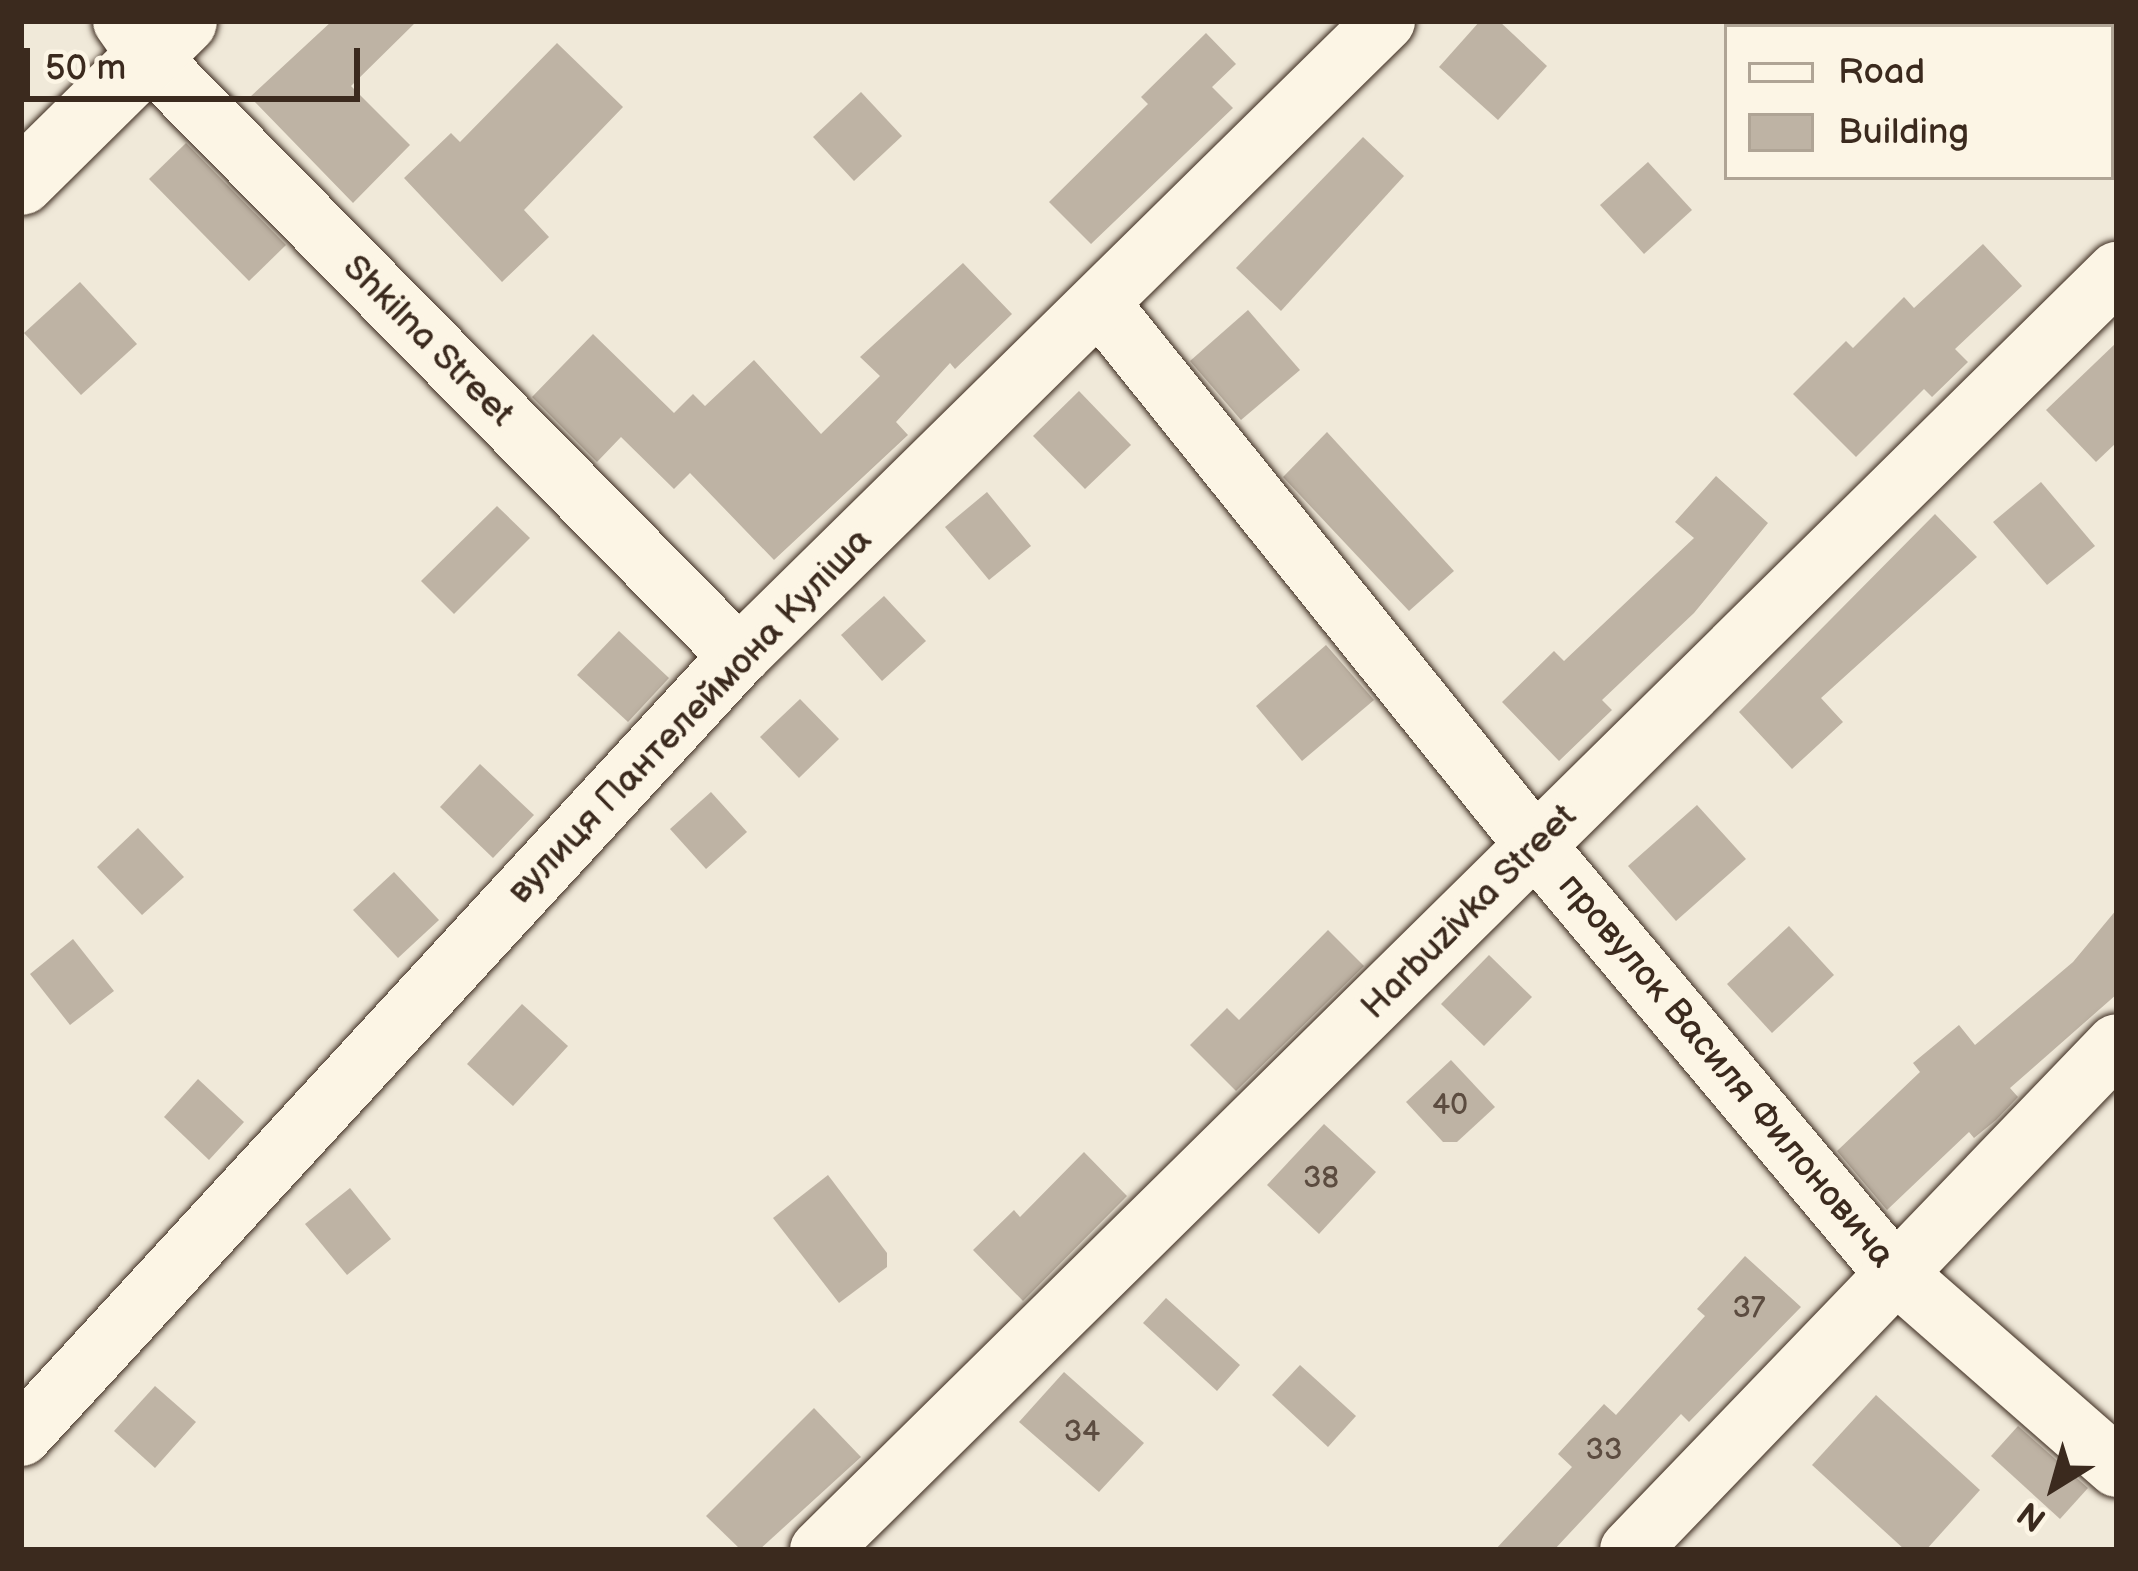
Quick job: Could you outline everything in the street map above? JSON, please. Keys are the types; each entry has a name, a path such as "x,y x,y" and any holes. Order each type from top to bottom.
{"main road":[{"path":"21,182 151,32"}],"street":[{"name":"вулиця Пантелеймона Куліша","path":"21,1436 739,656 1385,21"},
{"name":"Shkilna Street","path":"151,32 739,656"},
{"name":"Harbuzivka Street","path":"820,1550 2117,272"},
{"name":"провулок Василя Филоновича","path":"1100,304 1536,846 1892,1270 2117,1467"},
{"path":"1630,1550 1892,1270 2117,1044"}],"building":[{"path":"332,21 417,21 351,86 410,145 353,203 250,97"},
{"path":"1480,21 1499,21 1547,66 1498,120 1439,67"},
{"path":"1206,33 1236,64 1212,87 1233,108 1091,244 1049,202 1148,104 1141,97"},
{"path":"557,43 623,107 524,210 549,237 502,282 404,178 451,133 460,142"},
{"path":"861,92 902,136 854,181 813,137"},
{"path":"1363,137 1404,176 1281,311 1236,268"},
{"path":"186,143 286,245 249,281 149,179"},
{"path":"1648,162 1692,210 1644,254 1600,205"},
{"path":"1983,244 2022,286 1955,349 1968,362 1932,397 1924,389 1856,457 1793,394 1846,341 1853,348 1904,297 1914,308"},
{"path":"963,263 1012,314 955,369 950,363 896,422 908,435 774,560 690,473 674,489 621,437 597,462 532,397 593,334 674,413 693,394 705,406 754,360 821,434 880,376 860,357"},
{"path":"80,282 137,344 81,395 24,333"},
{"path":"1248,310 1300,370 1241,420 1190,361"},
{"path":"2117,342 2117,442 2096,462 2046,410"},
{"path":"1079,391 1131,445 1085,489 1033,436"},
{"path":"1327,432 1454,571 1409,611 1283,477"},
{"path":"1716,476 1768,523 1694,613 1602,700 1612,710 1559,761 1502,702 1554,651 1564,661 1694,538 1675,522"},
{"path":"2041,482 2095,546 2047,585 1993,522"},
{"path":"987,492 1031,546 989,580 945,527"},
{"path":"497,506 530,538 454,614 421,581"},
{"path":"1935,514 1977,557 1821,698 1843,722 1792,769 1739,712"},
{"path":"884,596 926,641 882,681 841,635"},
{"path":"619,631 669,678 628,722 577,675"},
{"path":"1326,645 1374,700 1302,761 1256,706"},
{"path":"800,699 839,739 799,778 760,737"},
{"path":"480,764 534,815 493,858 440,807"},
{"path":"711,792 747,832 706,869 670,829"},
{"path":"1697,805 1746,859 1676,921 1628,866"},
{"path":"138,828 184,877 142,915 97,867"},
{"path":"394,872 439,920 398,958 353,910"},
{"path":"2117,909 2117,994 2010,1088 2018,1097 1996,1120 1974,1138 1969,1132 1887,1210 1837,1151 1920,1072 1913,1063 1959,1025 1975,1045 2073,962"},
{"path":"1789,926 1834,975 1772,1033 1727,984"},
{"path":"1328,930 1364,966 1236,1091 1190,1045 1227,1008 1239,1020"},
{"path":"73,939 114,991 70,1025 30,974"},
{"path":"1489,955 1532,997 1484,1046 1441,1004"},
{"path":"522,1004 568,1046 513,1106 467,1064"},
{"path":"1451,1060 1495,1107 1457,1142 1443,1142 1406,1102"},
{"path":"198,1079 244,1122 209,1160 164,1117"},
{"path":"1324,1124 1376,1172 1319,1234 1267,1185"},
{"path":"1084,1152 1127,1196 1023,1301 973,1250 1014,1210 1020,1217"},
{"path":"828,1175 887,1253 887,1267 839,1303 773,1218"},
{"path":"350,1188 391,1239 347,1275 305,1224"},
{"path":"1745,1256 1801,1307 1689,1422 1681,1414 1554,1550 1495,1550 1572,1467 1558,1454 1604,1404 1616,1415 1705,1316 1697,1309"},
{"path":"1166,1298 1240,1365 1217,1391 1143,1323"},
{"path":"1300,1365 1356,1416 1328,1447 1272,1395"},
{"path":"1064,1372 1144,1443 1099,1492 1019,1422"},
{"path":"155,1386 196,1422 155,1468 114,1431"},
{"path":"1876,1395 1980,1490 1926,1550 1905,1550 1812,1465"},
{"path":"814,1408 861,1457 759,1550 741,1550 706,1516"},
{"path":"2018,1426 2088,1488 2060,1519 1991,1456"}]}
